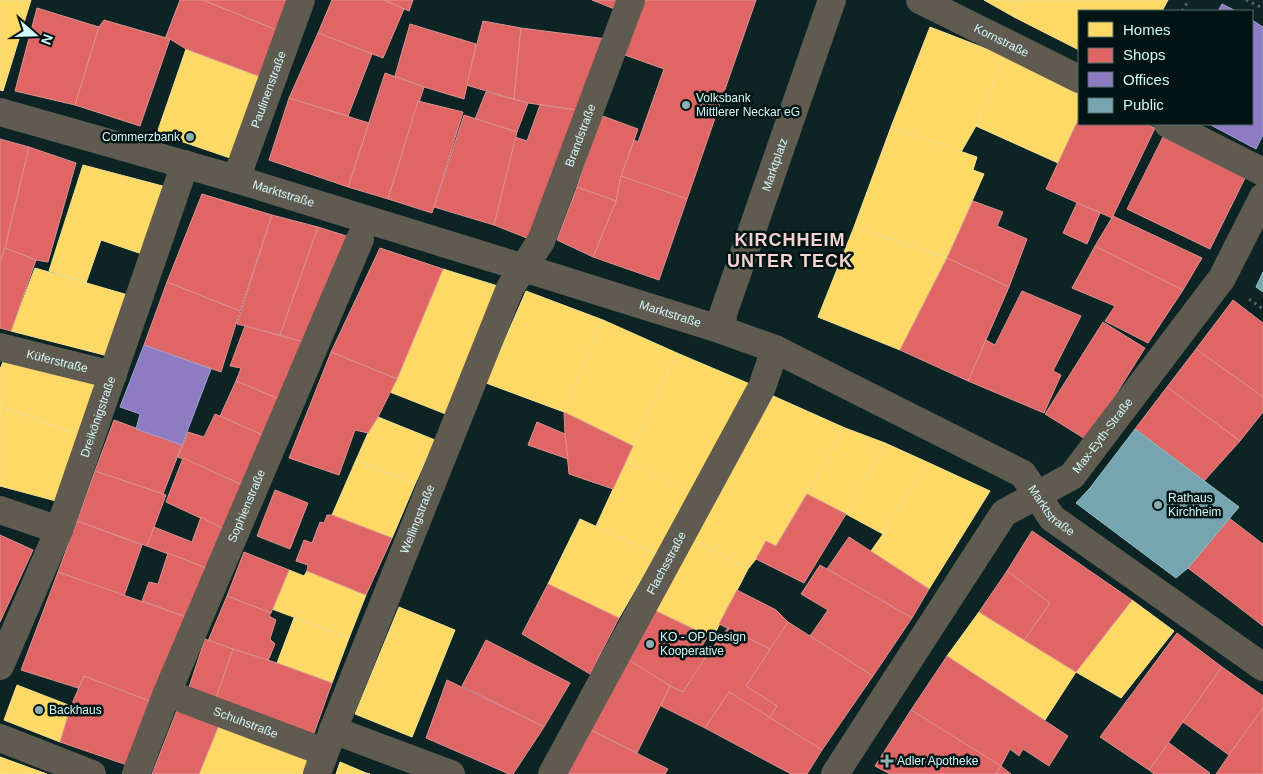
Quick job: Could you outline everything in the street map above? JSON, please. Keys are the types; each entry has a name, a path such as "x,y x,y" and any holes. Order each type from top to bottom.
{"street":[{"name":"Paulinenstraße","path":"236,179 301,0"},
{"name":"Brandstraße","path":"524,268 541,241 631,0"},
{"name":"Marktplatz","path":"722,330 723,314 832,0"},
{"name":"Kornstraße","path":"922,0 1078,78"},
{"name":"Marktstraße","path":"0,112 236,179 722,330 775,349 1023,474 1052,518 1263,667"},
{"path":"1170,125 1263,172"},
{"name":"Dreikönigstraße","path":"0,666 59,530 185,164"},
{"name":"Max-Eyth-Straße","path":"844,770 1004,513 1072,476 1222,278 1263,197"},
{"name":"Sophienstraße","path":"136,774 167,693 360,239"},
{"name":"Wellingstraße","path":"325,752 510,288 524,268"},
{"name":"Küferstraße","path":"0,347 113,375"},
{"name":"Flachsstraße","path":"552,774 762,387 775,349"},
{"path":"0,510 59,530"},
{"name":"Schuhstraße","path":"167,693 325,752 451,774"},
{"path":"0,738 92,774"}],"path":[{"path":"1246,0 1263,8"}],"building: Homes":[{"path":"0,0 31,0 3,91 0,90"},
{"path":"984,0 1021,0 1014,17"},
{"path":"1021,0 1168,0 1163,10 1078,10 1078,49 1014,17"},
{"path":"930,27 1005,56 976,126 961,152 891,127"},
{"path":"186,49 261,77 233,159 157,133"},
{"path":"1005,56 1078,92 1078,120 1058,163 976,126"},
{"path":"891,127 977,157 973,170 984,174 947,258 854,227"},
{"path":"83,165 174,189 142,254 101,240 86,283 49,271"},
{"path":"854,227 947,258 900,350 818,317"},
{"path":"35,268 128,295 108,356 11,331"},
{"path":"443,269 501,287 448,415 390,392"},
{"path":"526,291 603,320 564,412 486,383"},
{"path":"603,320 677,353 633,446 564,412"},
{"path":"677,353 750,384 690,494 626,461"},
{"path":"3,362 97,383 78,435 0,406 0,369"},
{"path":"771,395 845,428 776,546 766,541 748,569 691,539"},
{"path":"0,406 78,435 56,501 0,486"},
{"path":"378,417 435,440 415,484 356,460 368,433"},
{"path":"845,428 885,443 846,514 807,494"},
{"path":"885,443 927,462 883,534 846,514"},
{"path":"356,460 415,484 392,538 332,515"},
{"path":"626,461 690,494 656,554 596,526"},
{"path":"927,462 990,491 929,589 871,551"},
{"path":"580,519 656,554 619,618 548,584"},
{"path":"691,539 748,569 712,639 654,610"},
{"path":"289,570 304,576 307,571 366,595 349,638 272,609"},
{"path":"1132,600 1174,631 1121,698 1076,672"},
{"path":"399,607 455,630 412,737 355,714"},
{"path":"979,612 1076,672 1045,720 947,656"},
{"path":"294,618 349,638 332,683 277,663"},
{"name":"Backhaus","path":"17,685 71,706 60,742 4,720"},
{"path":"219,725 312,760 307,774 199,774"},
{"path":"0,757 47,774 0,774"},
{"path":"340,762 366,773 370,774 336,774"}],"building: Shops":[{"path":"180,0 203,0 277,30 261,77 186,49 170,39 165,39"},
{"path":"203,0 289,0 277,30"},
{"path":"332,0 384,0 404,9 383,58 318,33"},
{"path":"384,0 413,0 409,11"},
{"path":"592,0 626,0 622,12"},
{"name":"Volksbank Mittlerer Neckar eG","path":"641,0 756,0 687,199 621,176 634,140 638,142 664,69 622,54"},
{"path":"37,8 99,27 75,105 15,91"},
{"path":"104,20 170,39 140,126 75,105 99,27"},
{"path":"483,21 521,28 514,99 466,85"},
{"path":"410,24 476,44 464,99 395,76"},
{"path":"521,28 607,39 584,111 528,103 514,99"},
{"path":"318,33 372,54 348,116 289,98"},
{"path":"385,73 424,87 388,199 348,187"},
{"path":"486,92 528,103 517,132 475,119"},
{"path":"289,98 369,123 348,187 269,160"},
{"path":"418,101 463,112 432,213 388,199"},
{"path":"540,105 584,111 537,242 494,225 515,137 527,141"},
{"path":"464,115 517,132 494,225 434,207"},
{"path":"600,115 638,129 621,176 616,201 577,187"},
{"path":"1078,120 1078,125 1148,125 1155,128 1112,218 1046,189"},
{"path":"1165,133 1247,174 1210,249 1127,209"},
{"path":"0,139 29,147 0,262"},
{"path":"29,147 76,163 48,262 36,260 5,248"},
{"path":"621,176 687,199 659,280 593,257 616,201"},
{"path":"577,187 616,201 593,257 557,240"},
{"path":"202,194 272,215 240,311 167,282"},
{"path":"973,201 1003,212 997,226 1027,239 1009,287 947,258"},
{"path":"1077,203 1100,213 1087,244 1063,233"},
{"path":"272,215 318,227 280,335 237,324"},
{"path":"1113,216 1202,258 1183,290 1095,246"},
{"path":"318,227 353,238 310,344 280,335"},
{"path":"1095,246 1183,290 1148,343 1105,321 1115,306 1072,288"},
{"path":"5,248 36,260 11,331 0,328 0,262"},
{"path":"380,248 443,269 397,379 331,352"},
{"path":"947,258 1009,287 968,381 900,350"},
{"path":"167,282 240,311 221,372 144,345"},
{"path":"1022,291 1081,316 1053,371 1061,375 1044,413 968,381 986,340 995,345"},
{"path":"1233,300 1263,323 1263,397 1196,349"},
{"path":"1103,322 1145,348 1087,440 1045,414"},
{"path":"245,326 310,344 284,401 236,381 241,368 230,366"},
{"path":"1196,349 1263,397 1263,412 1240,441 1167,387"},
{"path":"331,352 397,379 368,433 355,430 339,475 289,458"},
{"path":"236,381 284,401 267,437 220,416"},
{"path":"1167,387 1240,441 1204,481 1135,429"},
{"path":"564,412 633,446 613,489 569,474"},
{"path":"215,414 267,437 247,487 178,457 188,432 204,437"},
{"path":"114,420 182,445 163,494 95,471"},
{"path":"537,422 565,434 568,459 528,445"},
{"path":"183,458 247,487 228,531 166,502"},
{"path":"95,471 166,495 147,546 77,521"},
{"path":"275,490 308,503 290,549 257,536"},
{"path":"807,494 846,514 804,583 756,559 766,541 776,546"},
{"path":"327,515 332,515 392,538 366,595 307,571 308,565 296,561 304,540 312,543 320,522 324,523"},
{"path":"201,517 228,531 211,570 147,546 154,527 192,542"},
{"path":"1229,518 1263,544 1263,626 1188,568"},
{"path":"77,521 142,545 124,596 58,572"},
{"path":"1032,531 1132,600 1076,672 1024,640 1050,603 1007,571"},
{"path":"0,535 33,550 0,622"},
{"path":"849,537 929,589 912,618 827,569"},
{"path":"244,552 289,570 271,613 227,596"},
{"path":"168,553 211,570 189,618 142,601 149,582 158,584"},
{"path":"820,565 912,618 873,676 810,636 828,610 801,594"},
{"path":"1007,571 1050,603 1024,640 979,612"},
{"path":"58,572 189,618 152,702 84,676 78,688 21,670"},
{"path":"548,584 619,618 590,674 522,634"},
{"path":"737,590 776,610 788,622 770,649 719,624"},
{"path":"227,596 271,613 269,616 276,620 270,639 275,644 268,661 208,641"},
{"path":"654,610 708,636 699,651 707,655 683,692 629,660"},
{"path":"788,622 873,676 822,750 769,718 777,706 746,686"},
{"path":"728,628 770,649 746,686 777,706 769,718 729,692 705,728 661,706 670,686 683,692 707,655"},
{"path":"1177,633 1222,667 1149,770 1100,737"},
{"path":"205,639 233,649 214,704 186,696"},
{"path":"486,640 570,683 544,727 462,686"},
{"path":"233,649 332,683 313,736 214,704"},
{"path":"947,656 1068,736 1049,766 1023,749 1019,756 1010,749 1001,766 911,710"},
{"path":"629,660 670,686 637,753 591,730"},
{"path":"1222,667 1263,696 1263,708 1229,755 1183,722"},
{"path":"84,676 152,702 127,765 60,742 71,706"},
{"path":"447,680 544,727 513,774 509,774 426,738"},
{"path":"729,692 822,750 807,774 791,774 705,728"},
{"path":"1263,708 1263,774 1216,774 1229,755"},
{"path":"177,710 219,725 199,774 152,774"},
{"path":"911,710 1001,766 996,774 890,774 875,766"},
{"path":"591,730 668,769 665,774 567,774"},
{"path":"1169,743 1210,773 1154,774 1149,770"},
{"path":"1001,766 1011,774 996,774"}],"building: Offices":[{"path":"1222,4 1234,10 1219,10"},
{"path":"1253,21 1263,27 1263,135 1256,149 1211,125 1253,125"},
{"path":"144,345 211,369 182,445 136,429 140,414 120,407"}],"building: Public":[{"path":"1263,272 1263,292 1256,287"},
{"name":"Rathaus Kirchheim","path":"1135,429 1239,507 1188,568 1176,578 1076,503 1090,488"}],"place":[{"name":"Volksbank Mittlerer Neckar eG","path":"686,105"},
{"name":"Commerzbank","path":"190,137"},
{"name":"Rathaus Kirchheim","path":"1158,505"},
{"name":"KO - OP Design Kooperative","path":"650,644"},
{"name":"Backhaus","path":"39,710"},
{"name":"Adler Apotheke","path":"887,761"}],"district":[{"name":"KIRCHHEIM UNTER TECK","path":"790,250"}]}
